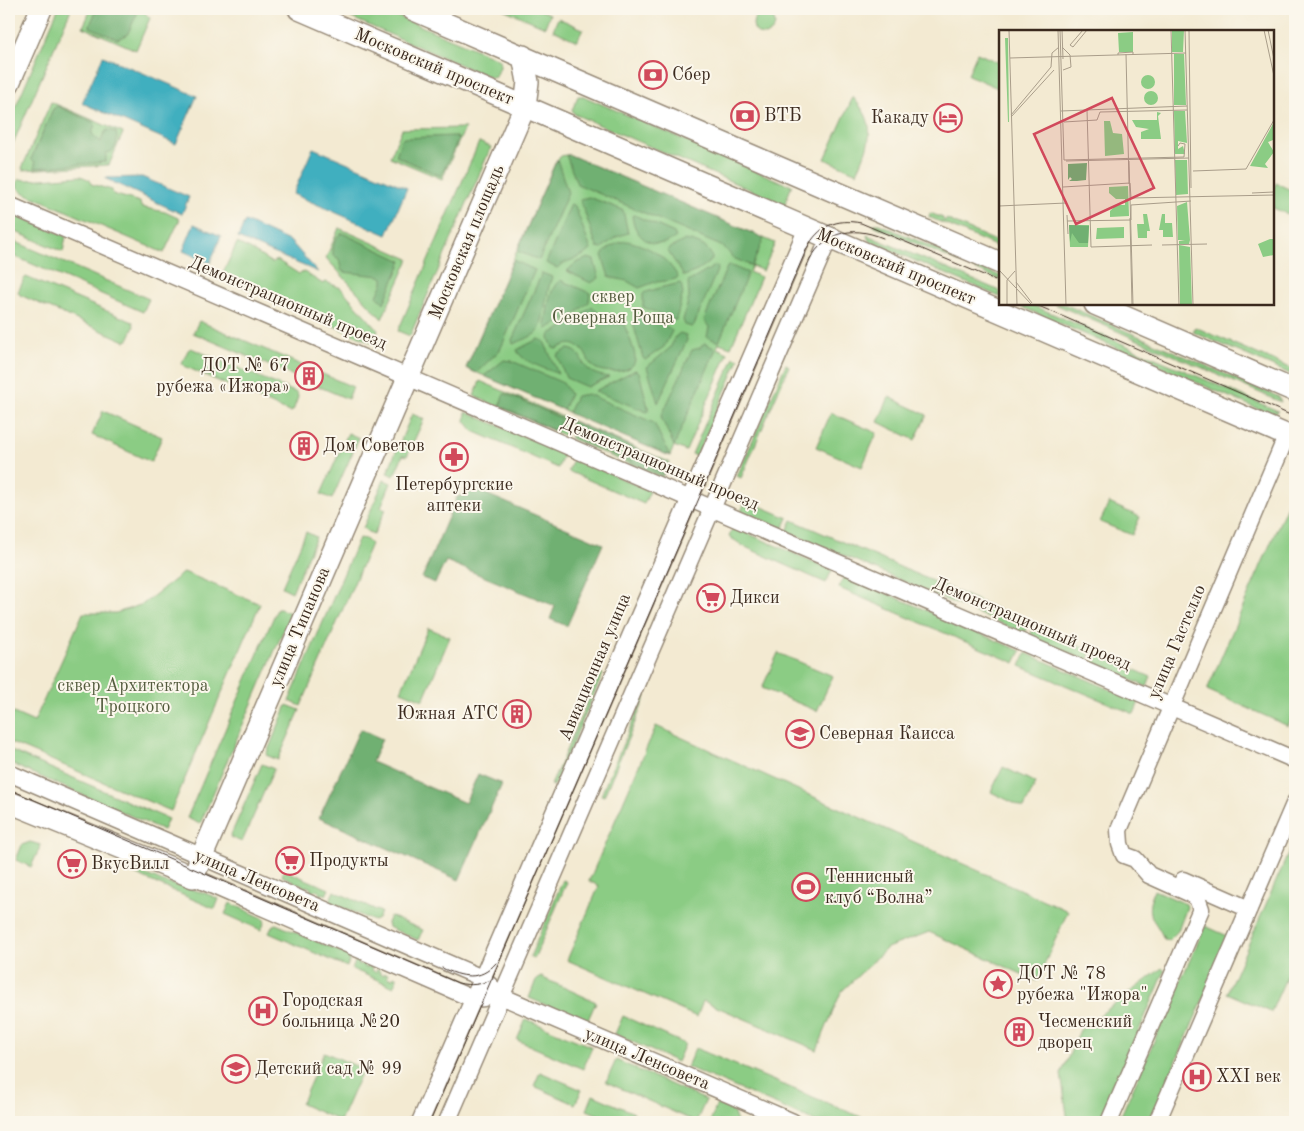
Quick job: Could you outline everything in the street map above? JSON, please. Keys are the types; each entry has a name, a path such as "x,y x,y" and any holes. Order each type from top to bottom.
{"main road":[{"path":"9,83 41,9"},
{"path":"412,9 999,263"},
{"name":"Московский проспект","path":"308,11 1291,437"},
{"name":"Московский проспект","path":"523,56 528,82 525,106"},
{"name":"Московская площадь","path":"408,377 525,106"},
{"path":"1097,305 1295,391"},
{"name":"улица Типанова","path":"192,878 408,377"},
{"name":"улица Ленсовета","path":"9,802 192,878"}],"street":[{"name":"Демонстрационный проезд","path":"9,205 1295,760"},
{"name":"Авиационная улица","path":"420,1122 807,228"},
{"path":"446,1122 829,238"},
{"name":"улица Гастелло","path":"1249,909 1124,855 1120,844 1119,830 1171,706 1291,437"},
{"path":"9,797 13,775"},
{"name":"улица Ленсовета","path":"13,775 482,978 501,996 793,1122"},
{"path":"1157,1122 1295,802"},
{"name":"улица Гастелло","path":"1109,1122 1201,909 1197,898 1149,875 1135,859"},
{"name":"улица Ленсовета","path":"192,878 474,999 501,996"}],"green space":[{"path":"58,9 71,9 9,153 9,122"},
{"path":"91,9 141,9 150,18 136,50 83,27"},
{"path":"97,9 134,9 137,14 127,35 117,39 90,27"},
{"path":"336,9 381,9 496,58 500,61 500,67 496,77 491,78 340,13"},
{"path":"503,9 538,9 550,14 545,27"},
{"path":"764,13 772,16 775,24 772,32 764,35 756,32 753,24 756,16"},
{"path":"558,18 583,29 577,41 553,30"},
{"path":"977,53 999,63 999,89 968,75"},
{"path":"578,96 583,96 792,185 784,206 781,203 574,114 572,110"},
{"path":"853,97 865,113 869,131 868,145 857,173 825,159"},
{"path":"51,102 123,133 109,165 23,170 22,168"},
{"path":"57,106 93,122 95,124 92,134 101,142 107,130 116,132 116,145 111,152 106,153 106,162 35,168 35,162 31,159 53,109"},
{"path":"465,128 442,179 390,157 402,129"},
{"path":"454,136 458,140 441,176 396,156 401,140 404,138"},
{"path":"479,142 491,147 410,336 398,331"},
{"path":"566,155 570,155 764,238 752,266 733,258 721,246 577,184"},
{"name":"сквер Северная Роща","path":"570,155 775,243 763,271 752,266 749,272 761,277 731,347 719,343 717,348 728,353 686,451 674,446 670,456 466,368 556,161 561,156"},
{"path":"557,159 568,193 539,260 517,251"},
{"path":"81,176 90,180 91,184 112,190 113,194 140,202 141,207 165,212 180,219 164,253 22,192 17,187 17,181 20,179"},
{"path":"1276,183 1295,192 1295,217 1274,208 1274,188"},
{"path":"589,197 623,210 628,233 616,237 602,248 597,247 580,199"},
{"path":"571,204 575,206 591,250 557,268 546,263"},
{"path":"9,212 66,236 63,252 9,229"},
{"path":"930,213 943,218 945,221 946,219 999,243 999,248 929,217"},
{"path":"634,215 674,233 676,237 661,243 648,241 637,232 632,216"},
{"path":"879,224 999,276 999,280 873,225"},
{"path":"339,228 409,259 382,319 326,258"},
{"path":"342,233 402,261 384,303 377,296 383,283 383,278 380,276 343,272 341,269 339,259 333,255 333,252 336,240"},
{"path":"867,235 999,291 999,297 869,241"},
{"path":"9,239 149,299 143,312 9,254"},
{"path":"685,240 707,248 712,260 697,271 684,276 667,250"},
{"path":"627,241 649,249 662,257 678,278 655,282 639,288 627,281 609,277 602,255 613,245"},
{"path":"237,243 272,263 277,260 299,274 304,272 323,284 326,282 341,288 378,330 373,343 221,277"},
{"path":"588,258 594,260 599,278 591,283 567,271 576,263"},
{"path":"513,260 535,270 500,350 476,373 466,368"},
{"path":"729,265 748,273 719,342 707,337 709,327 704,320"},
{"path":"715,266 718,268 694,325 692,327 685,325 683,320 689,298 688,282"},
{"path":"542,273 552,277 540,327 533,335 513,344 512,340"},
{"path":"26,277 133,322 134,326 128,340 125,341 20,295 18,292"},
{"path":"560,280 590,293 589,302 574,315 546,329 545,325 551,295"},
{"path":"681,283 683,293 676,320 643,307 643,293"},
{"path":"1017,305 1032,305 1278,411 1274,416"},
{"path":"1057,305 1066,305 1279,397 1281,402"},
{"path":"592,306 604,319 624,324 635,354 634,363 625,370 612,372 599,370 592,366 583,350 572,344 556,349 553,348 549,338 550,334 573,322"},
{"path":"643,315 672,331 664,347 645,360 633,323"},
{"path":"199,321 353,387 348,399 193,333"},
{"path":"1195,327 1233,345 1295,370 1295,376 1193,332"},
{"path":"680,333 686,335 687,340 658,403 647,367 670,348 676,336"},
{"path":"538,339 544,341 558,374 528,361 519,354 517,350"},
{"path":"704,343 716,349 674,446 661,417 692,350 700,348"},
{"path":"191,348 297,393 298,397 293,411 289,412 184,366 182,363 188,350"},
{"path":"568,349 578,354 584,365 591,372 609,377 587,387 566,378 557,355"},
{"path":"734,357 739,359 697,456 692,454"},
{"path":"504,360 512,361 563,383 570,394 563,410 484,376"},
{"path":"786,364 789,366 741,478 737,476"},
{"path":"635,370 639,372 649,411 647,412 595,391"},
{"path":"480,381 563,417 565,436 474,396"},
{"path":"506,394 561,418 558,430 556,431 500,406 503,395"},
{"path":"588,394 654,423 670,456 568,413 576,396"},
{"path":"889,397 927,415 915,440 878,422"},
{"path":"103,411 162,437 151,462 92,435"},
{"path":"466,412 564,453 558,468 473,431 465,421"},
{"path":"831,413 877,433 862,467 816,447"},
{"path":"412,414 424,419 407,456 403,455 394,476 387,473"},
{"path":"570,420 669,462 662,478 571,439"},
{"path":"573,422 665,462 662,475 574,438 572,436 571,423"},
{"path":"348,433 359,438 332,499 321,494"},
{"path":"574,458 650,491 644,504 568,471"},
{"path":"384,480 391,483 381,507 386,509 374,534 363,528"},
{"path":"1295,487 1295,710 1288,726 1207,690"},
{"path":"477,490 603,544 567,626 550,619 555,606 446,561 435,583 422,578 457,497"},
{"path":"746,500 788,518 783,529 741,511"},
{"path":"1109,503 1140,517 1132,535 1100,522"},
{"path":"792,520 1029,623 1025,634 787,531"},
{"path":"733,527 832,570 826,583 743,546 729,537"},
{"path":"306,532 316,537 292,592 282,587"},
{"path":"359,538 366,539 371,544 301,706 289,701"},
{"name":"сквер Архитектора Троцкого","path":"184,572 260,604 171,811 9,742 9,711 34,722 83,613 116,613 143,604"},
{"path":"844,575 1021,651 1015,663 839,588"},
{"path":"277,609 291,613 200,824 187,818"},
{"path":"1034,626 1091,651 1087,661 1030,636"},
{"path":"428,628 450,637 423,700 401,691"},
{"path":"778,653 833,676 817,711 762,688"},
{"path":"1026,653 1139,702 1134,714 1020,666"},
{"path":"1097,653 1151,677 1147,687 1093,663"},
{"path":"600,673 603,674 554,786 551,785"},
{"path":"644,695 646,696 604,796 601,795"},
{"path":"287,705 300,710 278,760 266,755"},
{"name":"Теннисный клуб “Волна”","path":"656,726 1068,911 1037,981 929,932 887,948 841,992 817,1050 703,1001 697,1017 567,960 599,886 589,881"},
{"path":"360,729 382,739 372,762 465,803 478,774 502,784 459,880 319,818"},
{"path":"9,750 168,819 163,830 9,763"},
{"path":"262,764 274,769 242,842 230,837"},
{"path":"1003,767 1036,783 1024,808 991,792"},
{"path":"1295,838 1295,957 1271,1012 1227,993"},
{"path":"30,842 41,845 31,867 16,860 22,845"},
{"path":"120,863 163,882 205,893 219,899 215,909 118,867"},
{"path":"284,870 329,889 326,895 323,893 321,896 319,895 320,892 310,891 311,888 306,886 305,889 302,887 303,885 294,884 294,881 282,876"},
{"path":"563,880 567,882 534,959 530,957"},
{"path":"1154,890 1186,904 1187,907 1178,931 1168,941 1164,939 1151,916 1150,907"},
{"path":"334,891 381,912 378,919 374,921 329,902"},
{"path":"230,903 263,918 265,922 261,930 225,914"},
{"path":"390,916 423,930 418,940 388,927 387,923"},
{"path":"276,924 351,956 347,967 269,933 273,925"},
{"path":"1205,926 1230,937 1150,1122 1118,1122"},
{"path":"356,960 359,961 358,964 361,965 362,962 365,964 364,967 372,967 371,970 376,972 377,969 380,971 379,973 388,974 387,977 392,979 394,976 397,978 394,987 352,969"},
{"path":"1162,968 1165,971 1099,1122 1068,1122 1061,1074 1080,1030"},
{"path":"541,977 596,1002 587,1022 529,998 536,980"},
{"path":"623,1016 685,1044 677,1062 615,1034"},
{"path":"526,1019 592,1047 583,1069 517,1040"},
{"path":"695,1048 873,1122 817,1122 687,1067"},
{"path":"324,1052 363,1069 340,1121 301,1104"},
{"path":"616,1060 706,1100 696,1122 606,1082"},
{"path":"540,1072 582,1090 575,1104 534,1086"},
{"path":"593,1095 634,1113 630,1122 615,1122 587,1110"},
{"path":"717,1104 733,1111 737,1122 710,1122"}],"water":[{"path":"103,56 197,96 176,144 82,103"},
{"path":"313,148 407,188 387,235 293,194"},
{"path":"142,177 189,197 182,214 104,178"},
{"path":"245,221 291,242 318,272 238,238"},
{"path":"194,224 221,236 210,263 183,251"}],"tram line":[{"path":"430,1122 812,240 829,225 844,222 861,223 999,282"},
{"path":"807,266 820,246 838,234 859,232 883,238"},
{"path":"1036,305 1295,417"},
{"path":"9,789 458,983 476,984 493,979"},
{"path":"442,968 457,974 471,976 484,973 496,963"}],"place":[{"name":"Сбер","path":"653,75"},
{"name":"ВТБ","path":"745,116"},
{"name":"Какаду","path":"948,118"},
{"name":"ДОТ № 67 рубежа «Ижора»","path":"309,376"},
{"name":"Дом Советов","path":"304,446"},
{"name":"Петербургские аптеки","path":"454,457"},
{"name":"Дикси","path":"711,598"},
{"name":"Южная АТС","path":"517,714"},
{"name":"Северная Каисса","path":"800,734"},
{"name":"Продукты","path":"290,861"},
{"name":"ВкусВилл","path":"72,864"},
{"name":"Теннисный клуб “Волна”","path":"806,887"},
{"name":"ДОТ № 78 рубежа \"Ижора\"","path":"998,984"},
{"name":"Городская больница №20","path":"263,1011"},
{"name":"Чесменский дворец","path":"1019,1032"},
{"name":"Детский сад № 99","path":"236,1069"},
{"name":"XXI век","path":"1197,1077"}]}
